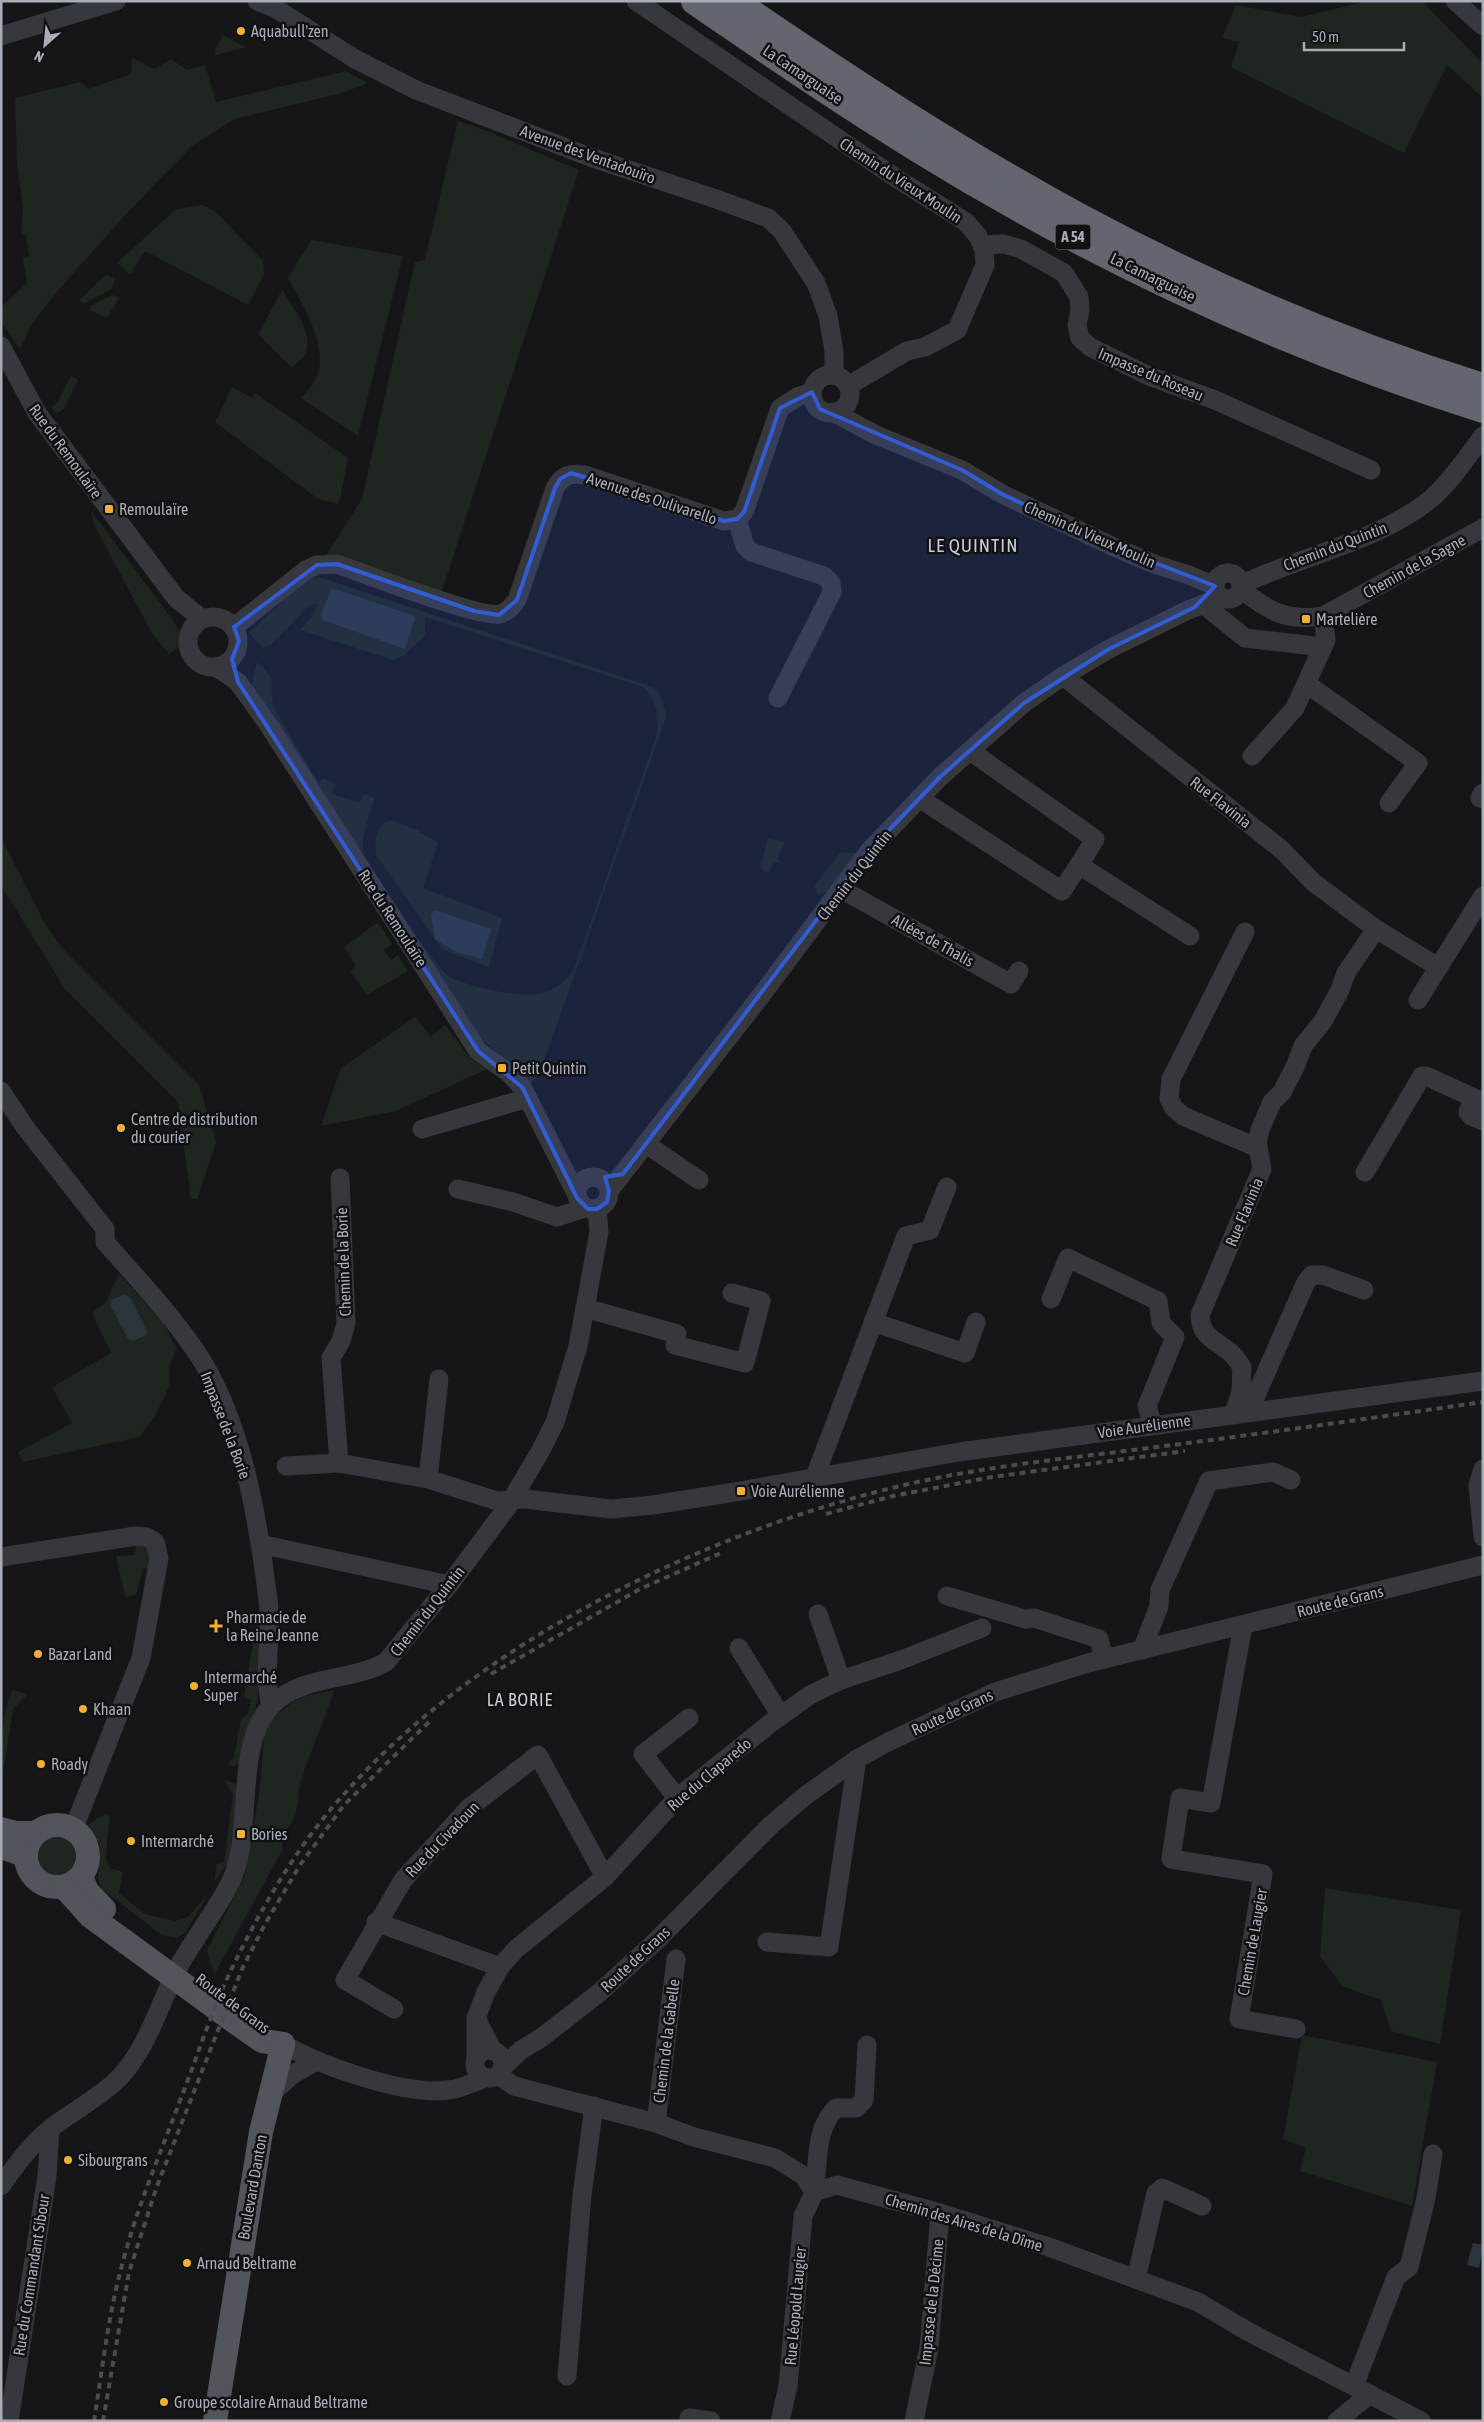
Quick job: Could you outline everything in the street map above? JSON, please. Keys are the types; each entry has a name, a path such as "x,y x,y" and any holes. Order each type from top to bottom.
{"highway":[{"name":"La Camarguaise","path":"695,1 814,82 920,150 1070,236 1224,310 1307,345 1440,396 1483,409"},
{"name":"La Camarguaise","path":"733,1 932,132 1088,222 1143,250 1256,302 1314,326 1483,387"}],"main road":[{"path":"1,1829 16,1833 36,1833 53,1826 73,1830 81,1837 88,1853 86,1870 72,1882 54,1887 43,1884 35,1878 29,1869 26,1858 27,1849 36,1833"},
{"path":"1,1847 19,1853 26,1858"},
{"name":"Route de Grans","path":"72,1882 87,1891 97,1903 262,2041 284,2044"},
{"name":"Boulevard Danton","path":"215,2421 254,2173 270,2095 284,2044"}],"street":[{"path":"1,36 116,1"},
{"name":"Avenue des Ventadouïro","path":"257,1 275,8 355,59 416,90 590,157 768,218 782,231 816,283 828,316 841,381"},
{"name":"Chemin du Vieux Moulin","path":"636,1 896,178 966,222 978,236 982,246"},
{"path":"1455,1 1483,26"},
{"name":"Impasse du Roseau","path":"982,246 1004,244 1021,249 1055,266 1064,274 1072,282 1079,297 1080,310 1077,331 1080,338 1090,348 1149,376 1215,400 1371,470"},
{"path":"841,381 907,351 925,347 957,330 984,265 982,246"},
{"name":"Rue du Remoulaïre","path":"1,346 37,413 176,598 202,619"},
{"path":"828,375 841,381 850,397 839,410 826,412 816,405 812,392 817,381 828,375"},
{"name":"Avenue des Oulivarello","path":"234,627 306,570 317,564 337,564 474,612 499,615 509,610 517,600 555,488 560,479 571,473 585,475 724,521 737,519 744,512 780,408 799,396 812,392"},
{"name":"Chemin du Vieux Moulin","path":"839,410 858,425 876,435 962,470 1002,494 1114,546 1154,564 1228,587"},
{"name":"Chemin du Quintin","path":"600,1182 623,1174 869,851 919,798 1024,703 1063,676 1109,649 1199,606 1228,587 1270,570 1367,537 1400,520 1438,491 1456,473 1483,436"},
{"path":"737,519 745,546 751,552 824,576 831,583 832,592 778,698"},
{"name":"Chemin de la Sagne","path":"1228,587 1260,605 1293,618 1323,616 1483,528"},
{"name":"Rue du Remoulaïre","path":"176,598 188,636 190,652 194,659 200,664 224,663 238,682 268,724 478,1050 509,1073 528,1098 553,1147 587,1205"},
{"path":"1199,606 1246,638 1323,647"},
{"path":"1252,756 1296,708 1326,640 1323,616"},
{"path":"188,636 194,626 202,619 209,617 223,618 234,627 239,642 224,663"},
{"name":"Rue Flavinia","path":"1063,676 1282,850 1313,882 1376,929 1438,967"},
{"path":"1307,684 1418,763 1388,803"},
{"path":"919,798 1062,891 1095,839 970,750"},
{"path":"1483,794 1480,798 1483,799"},
{"path":"1079,865 1190,936"},
{"name":"Allées de Thalis","path":"841,889 1011,984 1019,971"},
{"path":"1418,1000 1483,896"},
{"name":"Rue Flavinia","path":"1242,1412 1240,1392 1242,1367 1232,1354 1213,1341 1201,1327 1200,1315 1262,1168 1258,1148 1260,1130 1272,1102 1282,1092 1296,1067 1303,1046 1323,1021 1340,990 1346,973 1376,929"},
{"path":"1245,932 1187,1044 1168,1090 1169,1099 1174,1108 1183,1116 1258,1148"},
{"path":"1365,1172 1422,1076 1426,1076 1478,1100 1468,1112 1471,1116 1483,1121"},
{"name":"Impasse de la Borie","path":"1,1091 26,1127 105,1229 105,1242 172,1319 196,1351 213,1380 246,1472 260,1544 268,1603 266,1689 271,1706"},
{"path":"422,1130 528,1098"},
{"path":"646,1144 699,1180"},
{"name":"Rue du Remoulaïre","path":"553,1147 600,1182"},
{"name":"Chemin de la Borie","path":"339,1462 331,1358 341,1341 346,1323 340,1178"},
{"path":"458,1189 513,1202 557,1216 587,1205 607,1202 600,1182 580,1182 587,1205"},
{"path":"814,1479 906,1236 930,1230 946,1188"},
{"name":"Chemin du Quintin","path":"1,2186 20,2158 50,2129 119,2078 139,2050 177,1970 229,1886 237,1869 250,1756 259,1723 271,1706 293,1691 324,1679 378,1667 386,1662 449,1584 511,1501 555,1422 578,1346 599,1232 587,1205"},
{"path":"1051,1299 1068,1258 1158,1301 1161,1323 1175,1337 1147,1406 1153,1425"},
{"path":"1242,1412 1306,1282 1312,1275 1323,1275 1364,1290"},
{"path":"585,1308 676,1334 675,1345 745,1363 761,1301 732,1293"},
{"path":"873,1322 965,1353 976,1322"},
{"path":"428,1479 440,1379"},
{"name":"Voie Aurélienne","path":"511,1501 525,1500 611,1509 636,1507 814,1479 959,1452 1242,1412 1483,1381"},
{"path":"286,1466 339,1462 428,1479 497,1500 511,1501"},
{"path":"1483,1468 1478,1485 1483,1537"},
{"path":"1142,1650 1159,1606 1160,1590 1209,1481 1273,1472 1291,1480"},
{"path":"1,1557 136,1536 147,1537 155,1542 159,1558 141,1658 73,1830"},
{"path":"260,1544 449,1584"},
{"name":"Route de Grans","path":"284,2044 316,2061 353,2074 391,2084 442,2090 470,2084 489,2064 521,2050 542,2038 599,1993 657,1940 771,1825 805,1796 857,1760 888,1742 995,1692 1104,1659 1483,1565"},
{"path":"947,1596 1025,1619 1034,1618 1099,1639 1104,1659"},
{"path":"818,1614 841,1680"},
{"name":"Chemin de Laugier","path":"1243,1625 1211,1803 1180,1798 1171,1859 1263,1874 1239,2018 1296,2028"},
{"name":"Rue du Claparedo","path":"489,2064 476,2018 486,1992 500,1967 516,1950 605,1877 677,1798 810,1695 841,1680 901,1660 982,1628"},
{"path":"739,1648 781,1716"},
{"path":"677,1798 643,1754 689,1718"},
{"name":"Rue du Civadoun","path":"376,1922 403,1880 470,1807 538,1755 605,1877"},
{"path":"767,1942 829,1947 857,1760"},
{"path":"394,2009 345,1980 376,1922 500,1967"},
{"name":"Chemin de la Gabelle","path":"656,2123 676,1959"},
{"path":"814,2192 816,2163 826,2117 836,2108 856,2108 864,2100 867,2045"},
{"path":"270,2095 292,2075 316,2061"},
{"path":"489,2064 514,2086 656,2123 694,2137 775,2158 804,2176 814,2192"},
{"path":"567,2376 582,2196 594,2106"},
{"name":"Rue du Commandant Sibour","path":"9,2421 46,2176 50,2129"},
{"path":"1337,2421 1362,2390 1396,2277 1409,2267 1426,2198 1433,2154"},
{"name":"Chemin des Aires de la Dîme","path":"814,2192 837,2185 940,2213 1049,2247 1198,2302 1247,2331 1421,2421"},
{"path":"1136,2279 1156,2193 1162,2188 1202,2206"},
{"name":"Rue Léopold Laugier","path":"780,2421 788,2386 803,2216 814,2192"},
{"name":"Impasse de la Décime","path":"914,2421 929,2348 940,2213"},
{"path":"689,2418 711,2421"}],"highlighted area":[{"path":"812,392 820,409 962,470 1002,494 1114,547 1215,586 1195,607 1109,649 1024,703 940,777 869,851 623,1174 605,1177 609,1191 607,1202 597,1209 588,1209 577,1198 522,1087 478,1051 238,682 232,659 239,641 234,627 317,565 337,564 474,611 499,615 517,600 555,488 560,479 571,473 724,521 737,519 744,512 780,408"}],"shaded area":[{"path":"1368,1 1422,1 1483,64 1483,98 1447,65 1404,153 1231,67 1239,42 1222,38 1236,5 1301,17"},
{"path":"223,35 246,47 216,55 215,50"},
{"path":"132,58 154,69 171,59 187,70 205,65 216,102 346,71 368,83 342,93 234,119 192,146 130,210 60,288 31,325 20,350 1,321 1,307 27,283 23,257 29,256 26,235 21,234 23,208 17,164 15,98 80,82 88,89 131,74"},
{"path":"458,121 482,129 579,170 441,594 325,557 362,499 415,262 425,260"},
{"path":"202,205 215,211 263,261 264,274 248,305 145,251 130,274 117,263 176,209"},
{"path":"311,240 403,256 358,436 301,398 317,376 320,364 319,352 312,326 288,278"},
{"path":"106,275 116,278 111,289 84,304 79,300"},
{"path":"282,290 301,320 307,341 306,350 301,359 291,367 258,334"},
{"path":"113,295 119,298 107,318 89,310 92,305"},
{"path":"71,376 78,380 64,409 56,414 51,407 57,403"},
{"path":"232,387 252,398 255,393 348,458 339,504 318,499 215,422"},
{"path":"91,511 172,619 180,633 179,647 169,654 152,633 94,525"},
{"path":"309,577 322,578 653,687 659,693 667,715 541,1069 532,1084 478,1035 251,687 257,662 270,675 273,706 318,782 324,778 335,784 332,794 360,803 363,794 375,798 364,835 364,857 378,881 419,940 450,977 470,985 510,993 543,993 560,985 573,972 656,737 658,723 652,698 643,687 425,617 425,636 403,656 393,660 300,630 314,614 317,604 309,605 272,644 263,648 249,633"},
{"path":"332,588 412,615 415,618 405,649 323,620 321,615"},
{"path":"391,820 416,830 438,842 423,888 502,918 489,967 443,950 376,855 377,834 386,822"},
{"path":"1,837 45,924 62,948 199,1085 216,1142 197,1199 191,1199 178,1102 65,989 1,885"},
{"path":"768,838 785,842 778,859 780,863 773,862 769,873 762,871 761,866"},
{"path":"841,852 855,853 858,856 831,891 818,895 814,886"},
{"path":"435,910 491,929 482,959 456,952 435,939 431,915"},
{"path":"378,922 392,944 384,950 391,960 398,955 408,971 367,995 350,971 356,966 344,947"},
{"path":"415,1017 431,1037 445,1025 470,1058 487,1069 396,1111 321,1126 341,1068"},
{"path":"119,1274 162,1321 177,1348 169,1367 169,1387 155,1416 139,1437 23,1462 18,1452 72,1423 52,1387 111,1353 92,1313 105,1303"},
{"path":"125,1294 131,1299 147,1331 146,1335 133,1341 128,1339 111,1306 111,1300"},
{"path":"136,1545 148,1548 150,1565 149,1568 143,1569 136,1595 125,1597 116,1556 135,1555"},
{"path":"262,1612 258,1697 244,1759 234,1766 227,1765 234,1758 241,1718 248,1714 251,1700 244,1698 258,1613"},
{"path":"13,1690 28,1694 13,1709 1,1785 3,1723"},
{"path":"334,1690 301,1780 296,1813 284,1836 283,1849 214,1975 207,1950 245,1875 259,1795 265,1730 274,1716 294,1701 306,1696"},
{"path":"224,1781 232,1782 239,1787 229,1861 214,1882 217,1864 224,1862 233,1794"},
{"path":"104,1815 110,1816 106,1860 110,1868 123,1872 119,1893 145,1914 175,1921 188,1917 210,1892 184,1934 176,1938 162,1935 102,1889 98,1879 100,1845 89,1825"},
{"path":"51,1834 61,1834 75,1844 79,1857 75,1870 69,1876 61,1880 51,1880 37,1870 33,1862 33,1852 43,1838"},
{"path":"1325,1888 1461,1910 1440,2044 1391,2031 1381,2000 1342,1986 1320,1956"},
{"path":"1302,2035 1437,2062 1412,2206 1300,2171 1306,2148 1283,2139"},
{"path":"1473,2243 1483,2245 1479,2268 1467,2265"}],"railway":[{"path":"94,2421 112,2306 133,2227 212,2015 235,1962 284,1874 298,1852 329,1812 345,1793 399,1739 460,1688 526,1643 596,1602 669,1566 743,1535 818,1509 892,1488 988,1469 1274,1432 1483,1402"},
{"path":"826,1514 893,1496 992,1477 1185,1451"},
{"path":"491,1674 640,1589 721,1553"},
{"path":"103,2421 129,2272 157,2186 242,1969 265,1924 300,1865 344,1805 431,1720"}],"place":[{"name":"Aquabull'zen","path":"241,31"},
{"name":"Remoulaïre","path":"109,509"},
{"name":"Martelière","path":"1306,619"},
{"name":"Petit Quintin","path":"502,1068"},
{"name":"Centre de distribution du courier","path":"121,1128"},
{"name":"Voie Aurélienne","path":"741,1491"},
{"name":"Pharmacie de la Reine Jeanne","path":"216,1626"},
{"name":"Bazar Land","path":"38,1654"},
{"name":"Intermarché Super","path":"194,1686"},
{"name":"Khaan","path":"83,1709"},
{"name":"Roady","path":"41,1764"},
{"name":"Bories","path":"241,1834"},
{"name":"Intermarché","path":"131,1841"},
{"name":"Sibourgrans","path":"68,2160"},
{"name":"Arnaud Beltrame","path":"187,2263"},
{"name":"Groupe scolaire Arnaud Beltrame","path":"164,2402"}],"district":[{"name":"LE QUINTIN","path":"973,545"},
{"name":"LA BORIE","path":"520,1700"}]}
